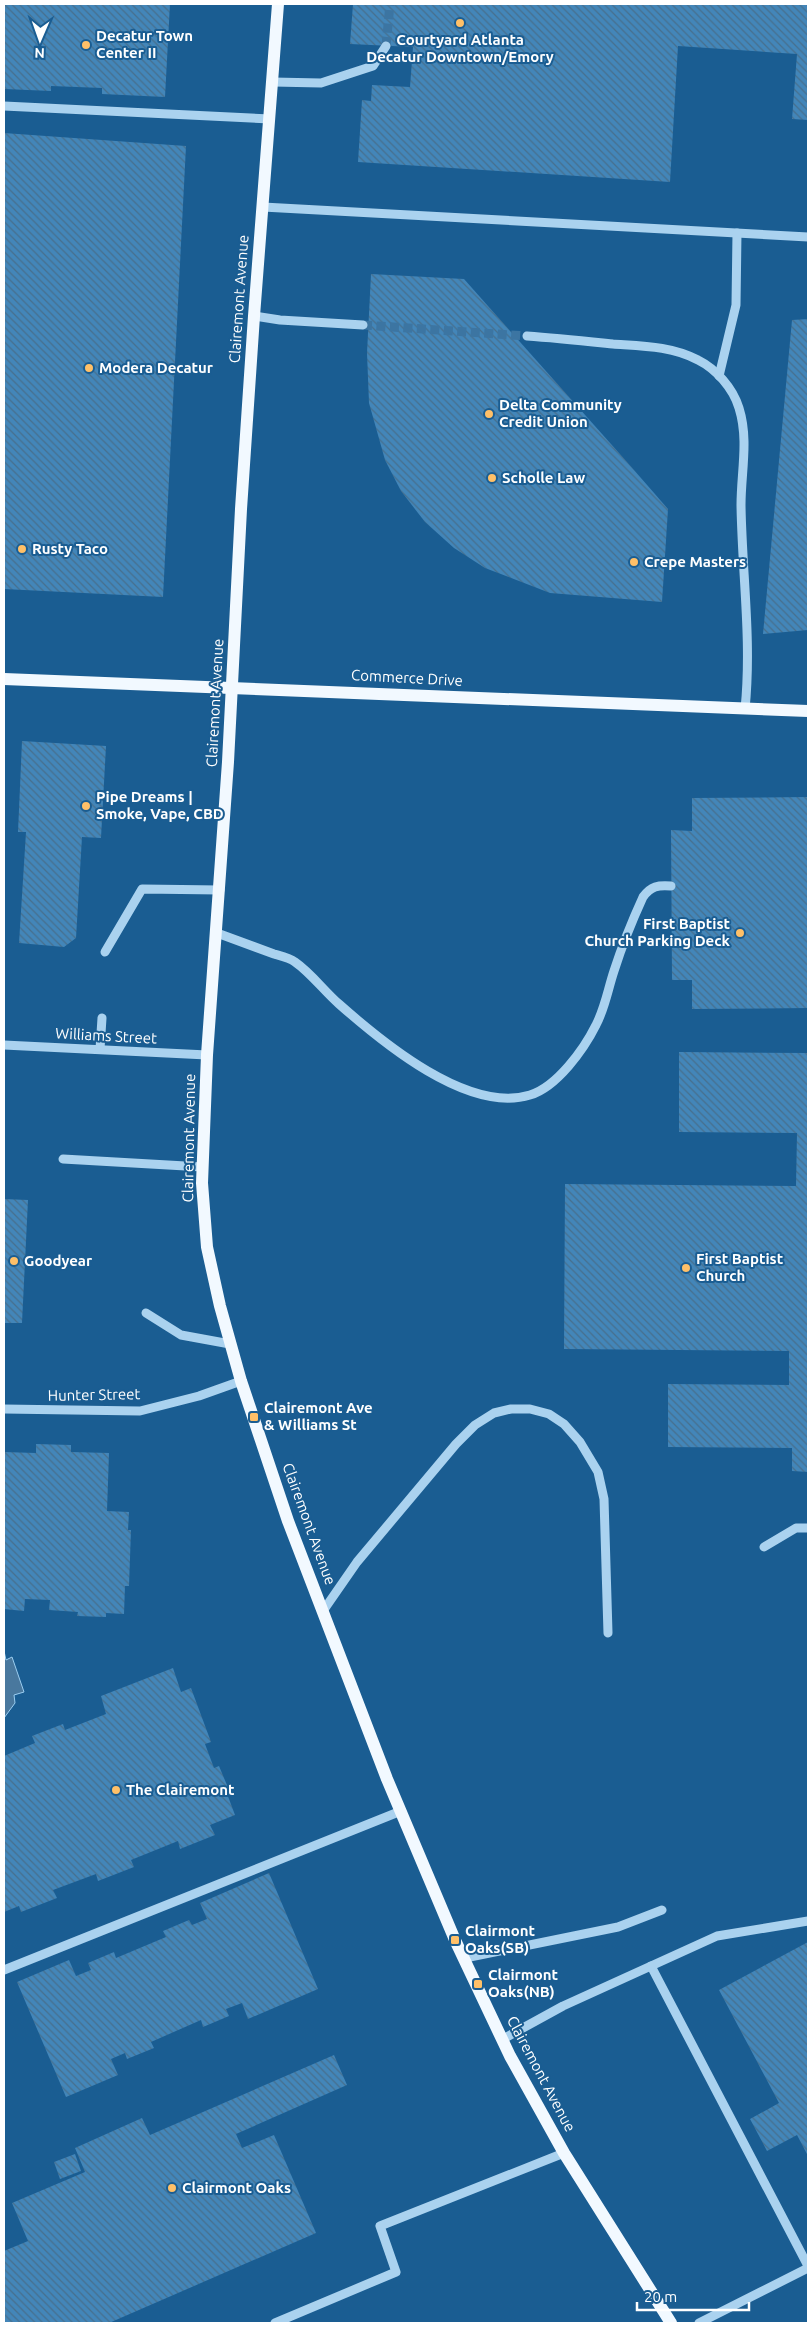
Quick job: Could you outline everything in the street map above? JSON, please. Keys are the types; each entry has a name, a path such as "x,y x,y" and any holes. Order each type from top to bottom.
{"main road":[{"name":"Clairemont Avenue","path":"278,4 254,316 220,890 207,1055 202,1183 207,1247 230,1344 288,1521 401,1811 465,1958 503,2039 564,2153 671,2323"},
{"name":"Commerce Drive","path":"4,679 808,711"}],"street":[{"path":"273,82 321,83 338,78 374,66 386,46"},
{"path":"4,106 270,119"},
{"path":"263,207 808,237"},
{"path":"719,376 736,305 737,233"},
{"path":"254,316 280,320 363,325"},
{"path":"527,336 657,347 679,352 699,360 727,385 738,405 745,443 741,503 748,673 745,709"},
{"path":"217,933 294,961 331,997 382,1041 438,1076 478,1095 507,1098 520,1097 544,1089 555,1080 578,1052 596,1025 616,962 643,897 649,889 659,885 671,886"},
{"path":"105,952 142,889 220,890"},
{"path":"100,1049 102,1018"},
{"name":"Williams Street","path":"4,1045 207,1055"},
{"path":"63,1160 203,1168"},
{"path":"146,1314 181,1335 230,1344"},
{"name":"Hunter Street","path":"4,1409 140,1411 199,1396 241,1381"},
{"path":"323,1611 357,1562 456,1444 475,1426 494,1413 511,1409 530,1409 548,1414 564,1424 580,1442 598,1472 604,1499 608,1633"},
{"path":"764,1547 796,1528 808,1528"},
{"path":"4,1970 401,1811"},
{"path":"465,1958 618,1927 662,1910"},
{"path":"503,2039 563,2006 717,1936 808,1921"},
{"path":"651,1966 808,2267 699,2323"},
{"path":"275,2323 396,2272 380,2226 564,2153"}],"water":[{"path":"4,1651 6,1660 12,1657 24,1692 14,1695 15,1703 4,1718"}],"building":[{"name":"Decatur Town Center II","path":"4,4 170,4 165,97 102,94 102,88 51,86 51,91 4,89"},
{"path":"353,4 808,4 808,120 792,119 797,54 678,46 670,182 358,162 362,100 371,101 372,85 410,87 413,47 350,44"},
{"name":"Modera Decatur","path":"4,133 186,146 163,597 4,589"},
{"path":"371,274 464,279 627,462 668,509 662,602 550,593 485,568 454,548 425,522 401,491 385,460 369,403 367,353"},
{"path":"808,319 808,630 763,634 792,320"},
{"path":"22,741 106,746 101,838 82,837 76,938 64,947 19,943 26,832 18,832"},
{"name":"First Baptist Church Parking Deck","path":"808,797 808,1008 692,1009 692,980 672,980 671,830 692,831 692,798"},
{"name":"First Baptist Church","path":"679,1052 808,1053 808,1472 792,1471 792,1448 668,1447 668,1384 789,1385 789,1351 564,1349 565,1184 796,1186 797,1133 679,1132"},
{"name":"Goodyear","path":"4,1199 28,1200 22,1323 4,1323"},
{"path":"36,1444 71,1445 71,1452 109,1453 107,1511 129,1512 128,1530 131,1530 129,1586 125,1586 124,1614 106,1613 106,1617 77,1616 78,1612 49,1610 50,1600 25,1599 24,1611 4,1609 4,1452 36,1453"},
{"name":"The Clairemont","path":"173,1668 181,1692 191,1688 211,1742 205,1744 214,1768 219,1766 229,1790 226,1791 235,1815 210,1825 215,1835 180,1849 178,1841 131,1860 134,1867 98,1881 96,1874 53,1890 57,1898 21,1912 19,1906 4,1912 4,1756 35,1743 32,1736 63,1724 65,1730 106,1714 101,1696"},
{"path":"269,1873 318,1989 248,2019 242,2003 226,2009 229,2016 203,2027 201,2020 151,2042 154,2048 127,2059 125,2053 111,2059 118,2075 66,2097 17,1982 69,1960 76,1976 91,1970 88,1963 114,1952 116,1958 166,1937 163,1931 189,1920 192,1925 207,1919 200,1903"},
{"path":"808,1942 808,2156 797,2135 767,2151 750,2119 779,2103 719,1990"},
{"name":"Clairmont Oaks","path":"334,2055 347,2085 236,2134 242,2148 274,2135 316,2233 109,2323 4,2323 4,2251 28,2241 12,2203 85,2172 75,2148 142,2118 150,2135"},
{"path":"75,2154 81,2171 60,2179 54,2162"}],"tunnel":[{"path":"386,46 390,4"},
{"path":"363,325 527,336"}],"place":[{"name":"Courtyard Atlanta Decatur Downtown/Emory","path":"460,23"},
{"name":"Decatur Town Center II","path":"86,45"},
{"name":"Modera Decatur","path":"89,368"},
{"name":"Delta Community Credit Union","path":"489,414"},
{"name":"Scholle Law","path":"492,478"},
{"name":"Rusty Taco","path":"22,549"},
{"name":"Crepe Masters","path":"634,562"},
{"name":"Pipe Dreams | Smoke, Vape, CBD","path":"86,806"},
{"name":"First Baptist Church Parking Deck","path":"740,933"},
{"name":"Goodyear","path":"14,1261"},
{"name":"First Baptist Church","path":"686,1268"},
{"name":"Clairemont Ave & Williams St","path":"254,1417"},
{"name":"The Clairemont","path":"116,1790"},
{"name":"Clairmont Oaks(SB)","path":"455,1940"},
{"name":"Clairmont Oaks(NB)","path":"478,1984"},
{"name":"Clairmont Oaks","path":"172,2188"}]}
